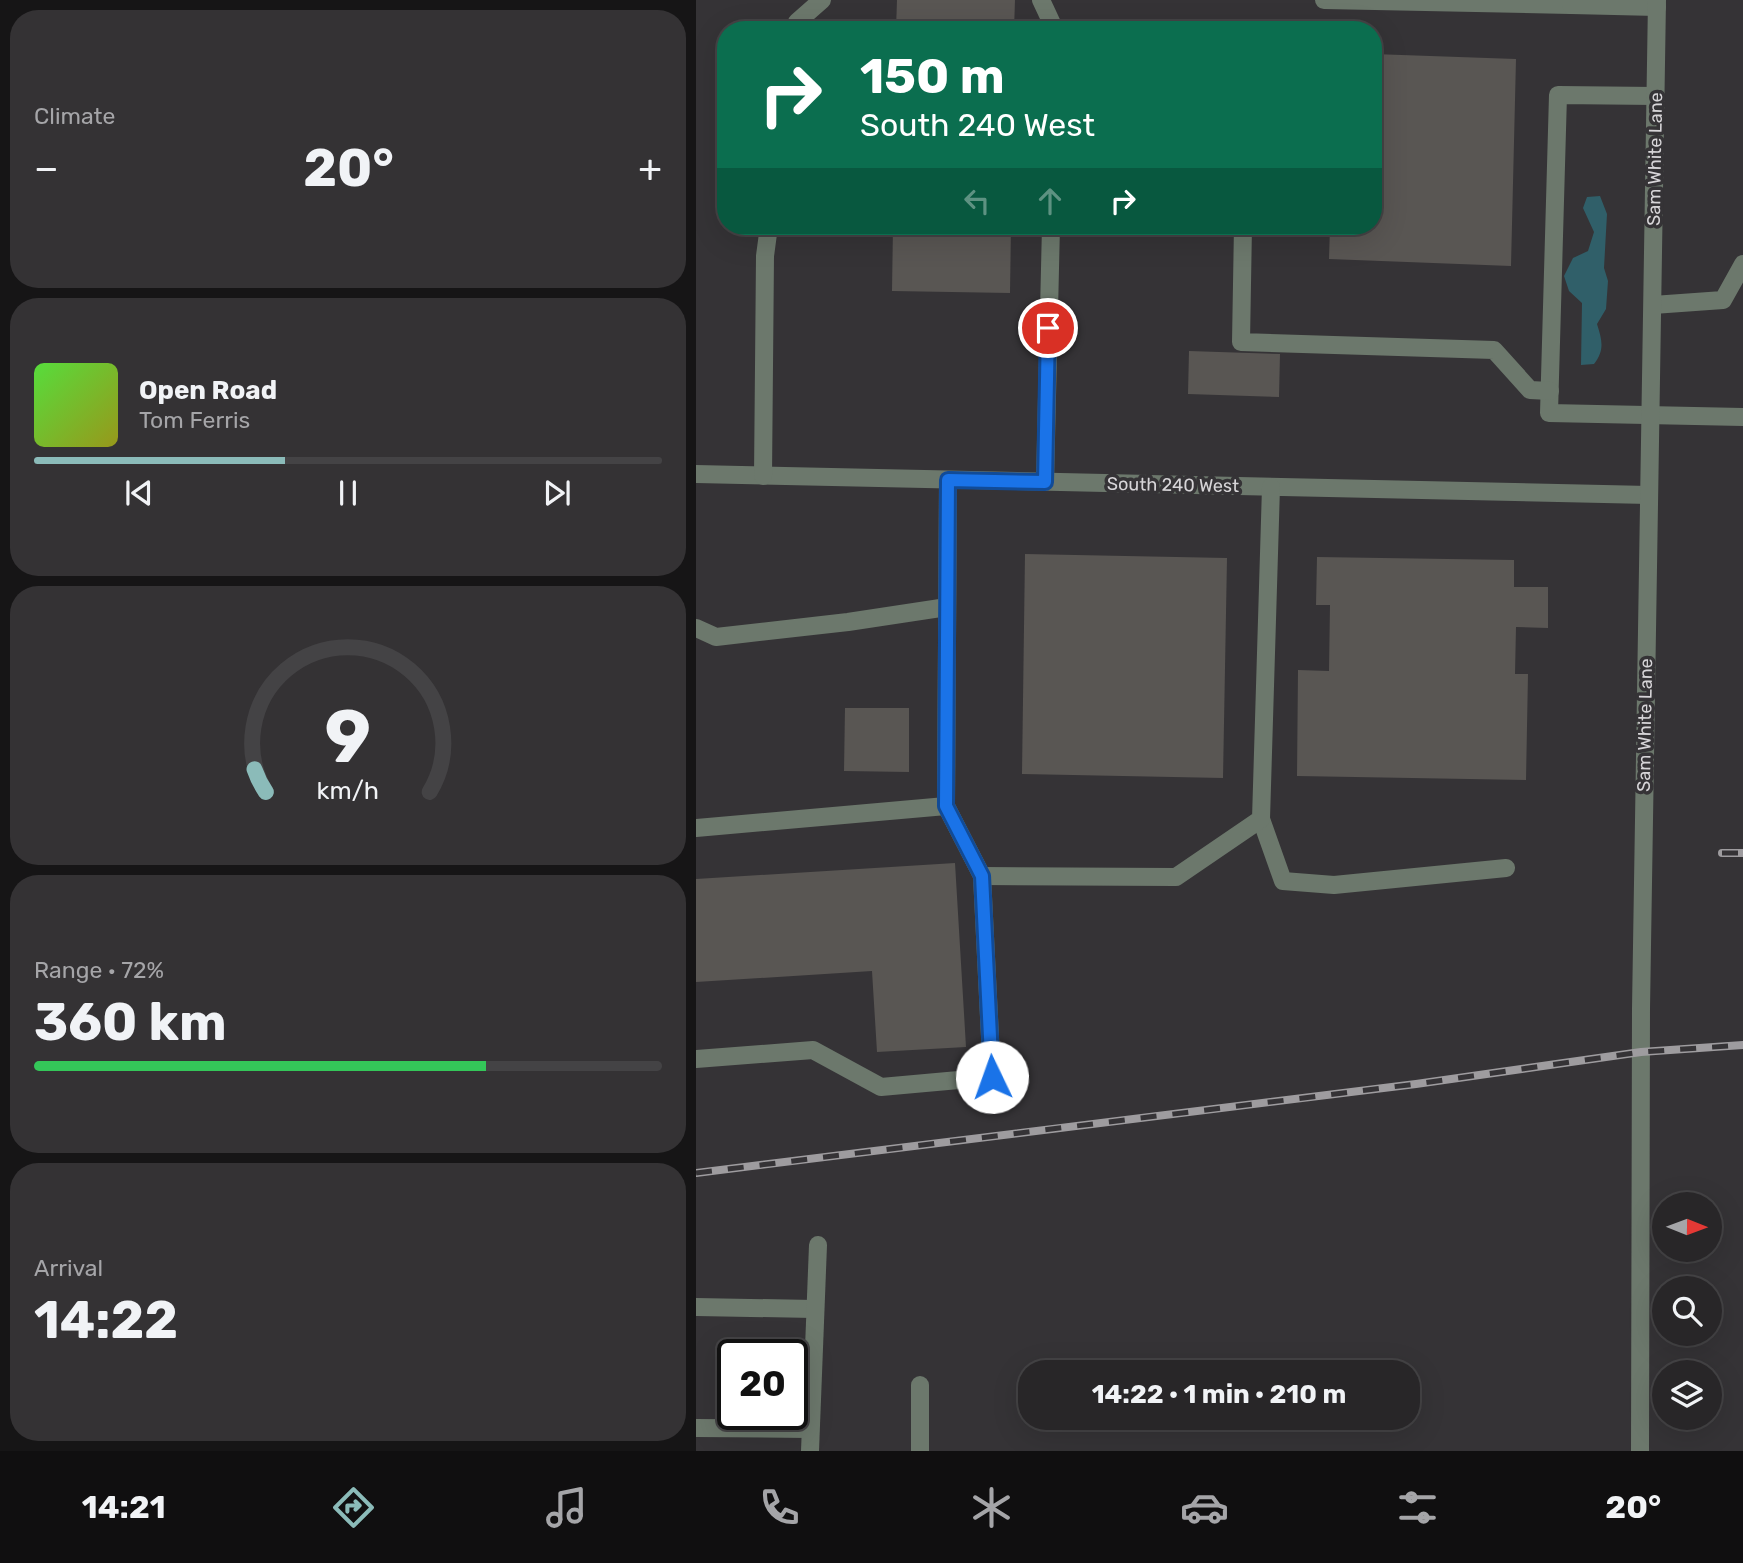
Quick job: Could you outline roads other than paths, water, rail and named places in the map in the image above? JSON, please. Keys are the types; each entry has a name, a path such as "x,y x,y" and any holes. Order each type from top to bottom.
{"street":[{"path":"798,21 822,0"},
{"path":"1041,0 1051,21"},
{"path":"1324,0 1657,3"},
{"name":"Sam White Lane","path":"1640,1451 1641,1009 1657,3"},
{"path":"1656,96 1558,95 1549,413 1742,417"},
{"path":"763,476 764,256 768,235"},
{"path":"1045,482 1051,235"},
{"path":"1243,235 1241,342 1494,351 1530,390 1550,391"},
{"path":"1653,305 1723,300 1742,264"},
{"name":"South 240 West","path":"696,474 1649,495"},
{"path":"696,1059 813,1049 881,1087 992,1077 982,876 946,806 948,480"},
{"path":"1271,487 1261,819 1283,881 1334,885 1506,868"},
{"path":"696,628 716,637 848,622 947,607"},
{"path":"696,828 946,806"},
{"path":"982,876 1176,877 1261,819"},
{"path":"810,1451 818,1245"},
{"path":"696,1307 814,1308"},
{"path":"919,1385 920,1451"},
{"path":"696,1428 810,1429"}],"water":[{"path":"1600,196 1607,214 1604,268 1608,281 1606,309 1597,324 1601,340 1600,354 1594,364 1581,365 1582,303 1569,291 1564,276 1573,258 1588,251 1594,232 1583,208 1587,197"}],"railway":[{"path":"1722,853 1743,853"},
{"path":"696,1173 1416,1084 1641,1052 1743,1045"}]}
